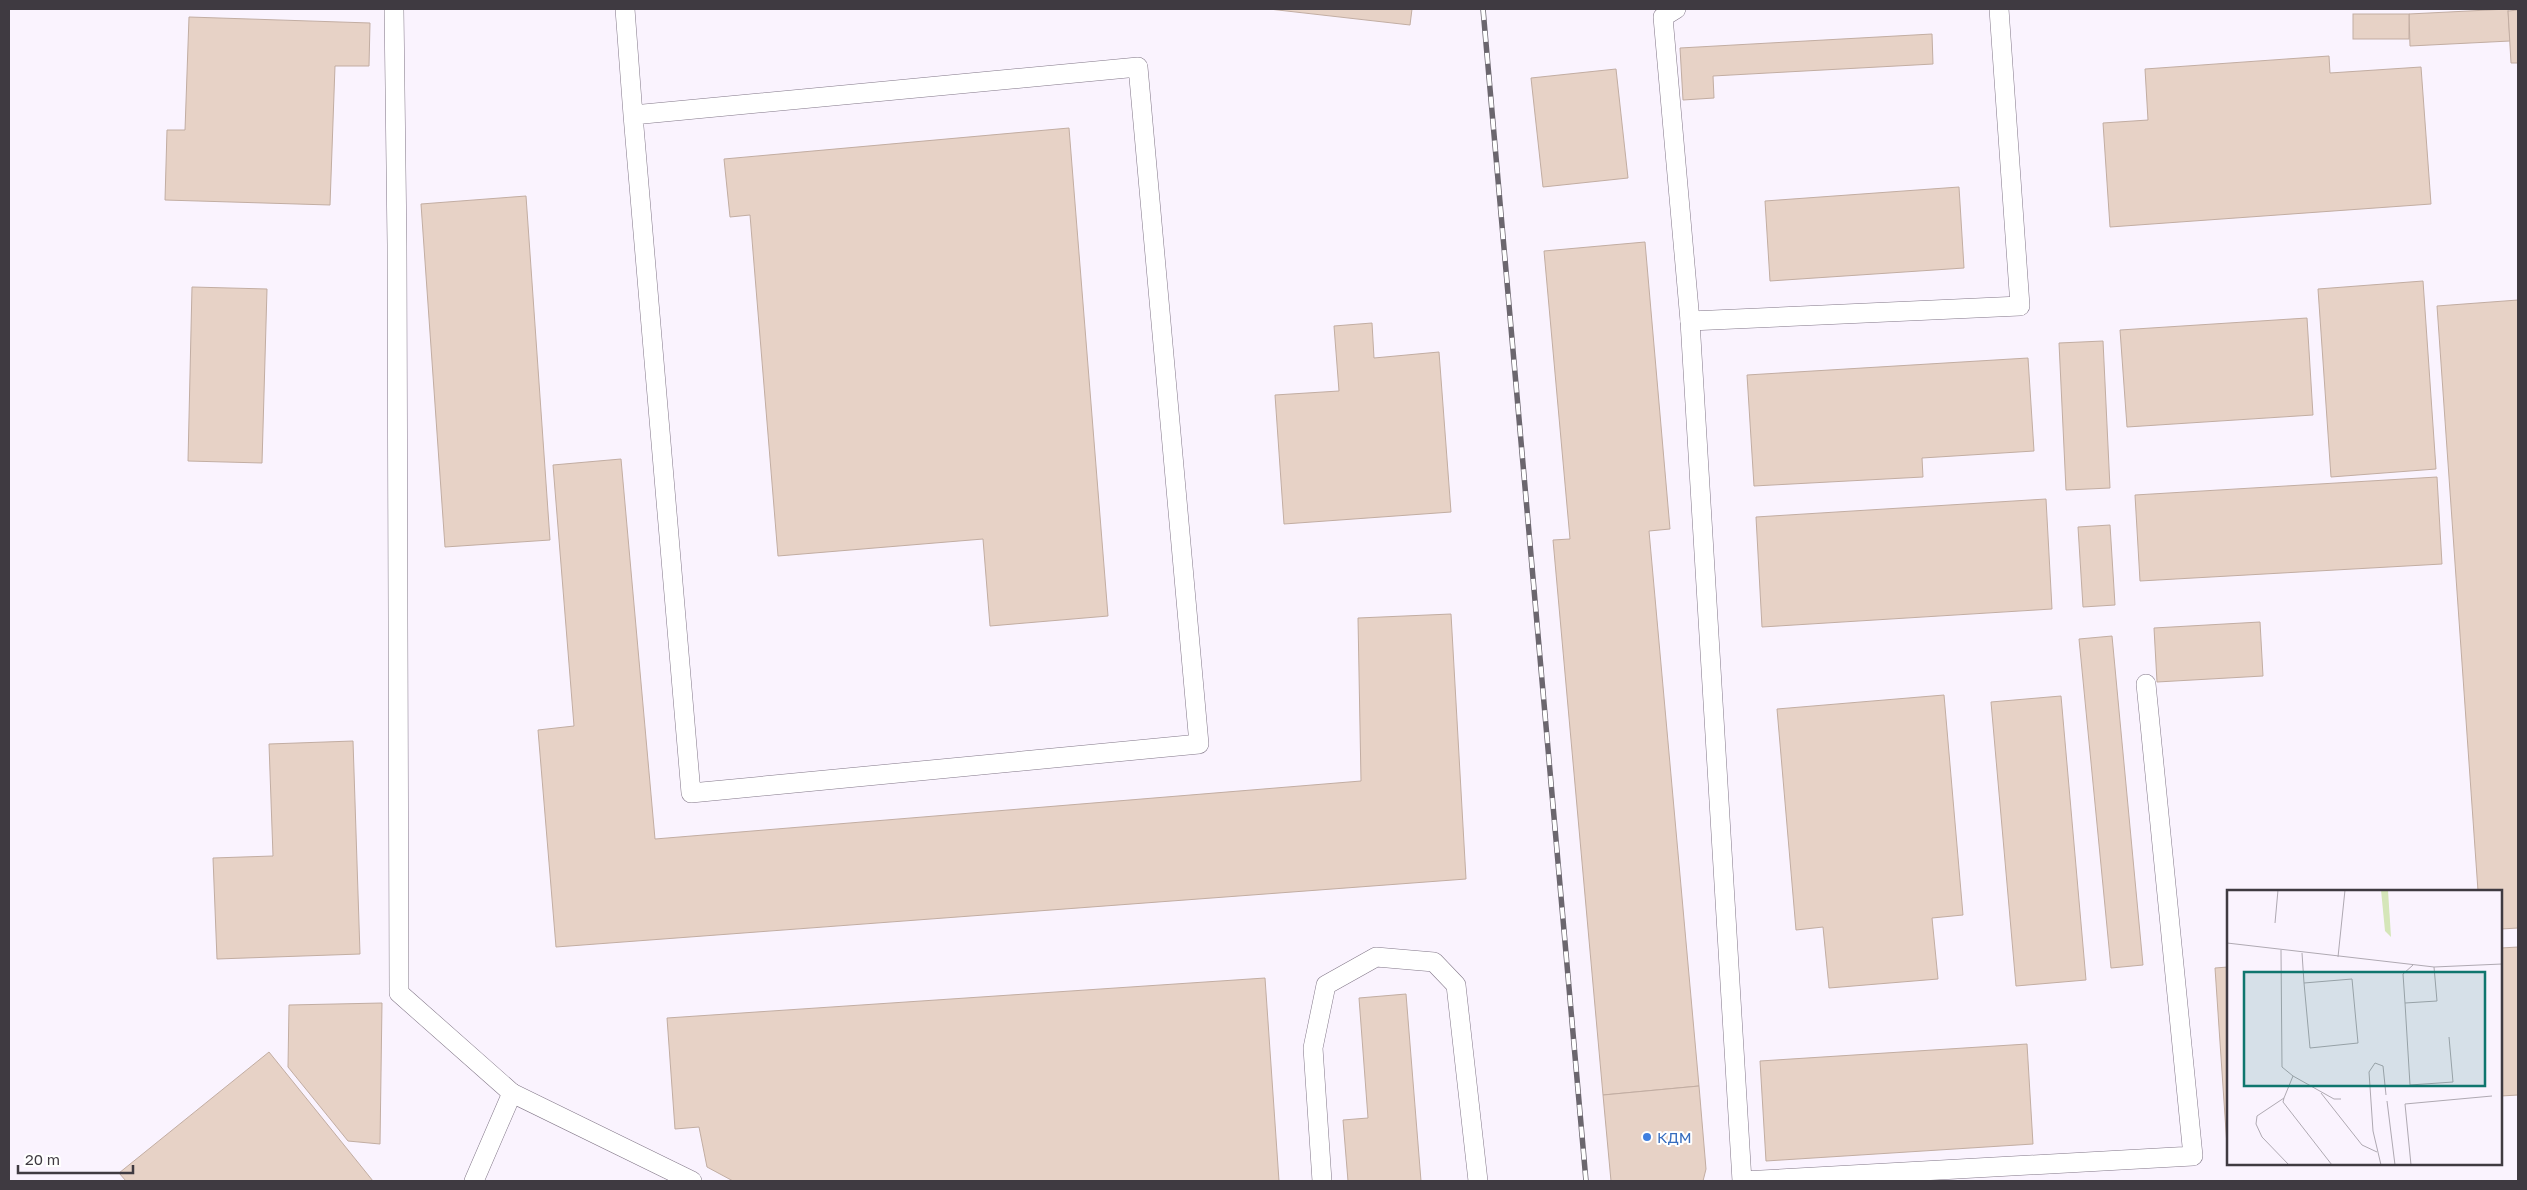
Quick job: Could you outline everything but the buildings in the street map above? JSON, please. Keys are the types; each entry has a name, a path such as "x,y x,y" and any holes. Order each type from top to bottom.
{"lane":[{"path":"394,9 397,245 400,993 512,1093 692,1181"},
{"path":"624,9 633,115 691,793 1199,744 1138,67 633,115"},
{"path":"1676,9 1663,17 1690,321 1742,1181 2193,1156 2146,684"},
{"path":"1690,321 2020,306 1999,9"},
{"path":"1322,1181 1313,1048 1326,985 1376,957 1434,962 1456,985 1478,1181"},
{"path":"474,1181 512,1093"}],"railway":[{"path":"1483,9 1586,1181"}],"place":[{"name":"КДМ","path":"1647,1137"}]}
